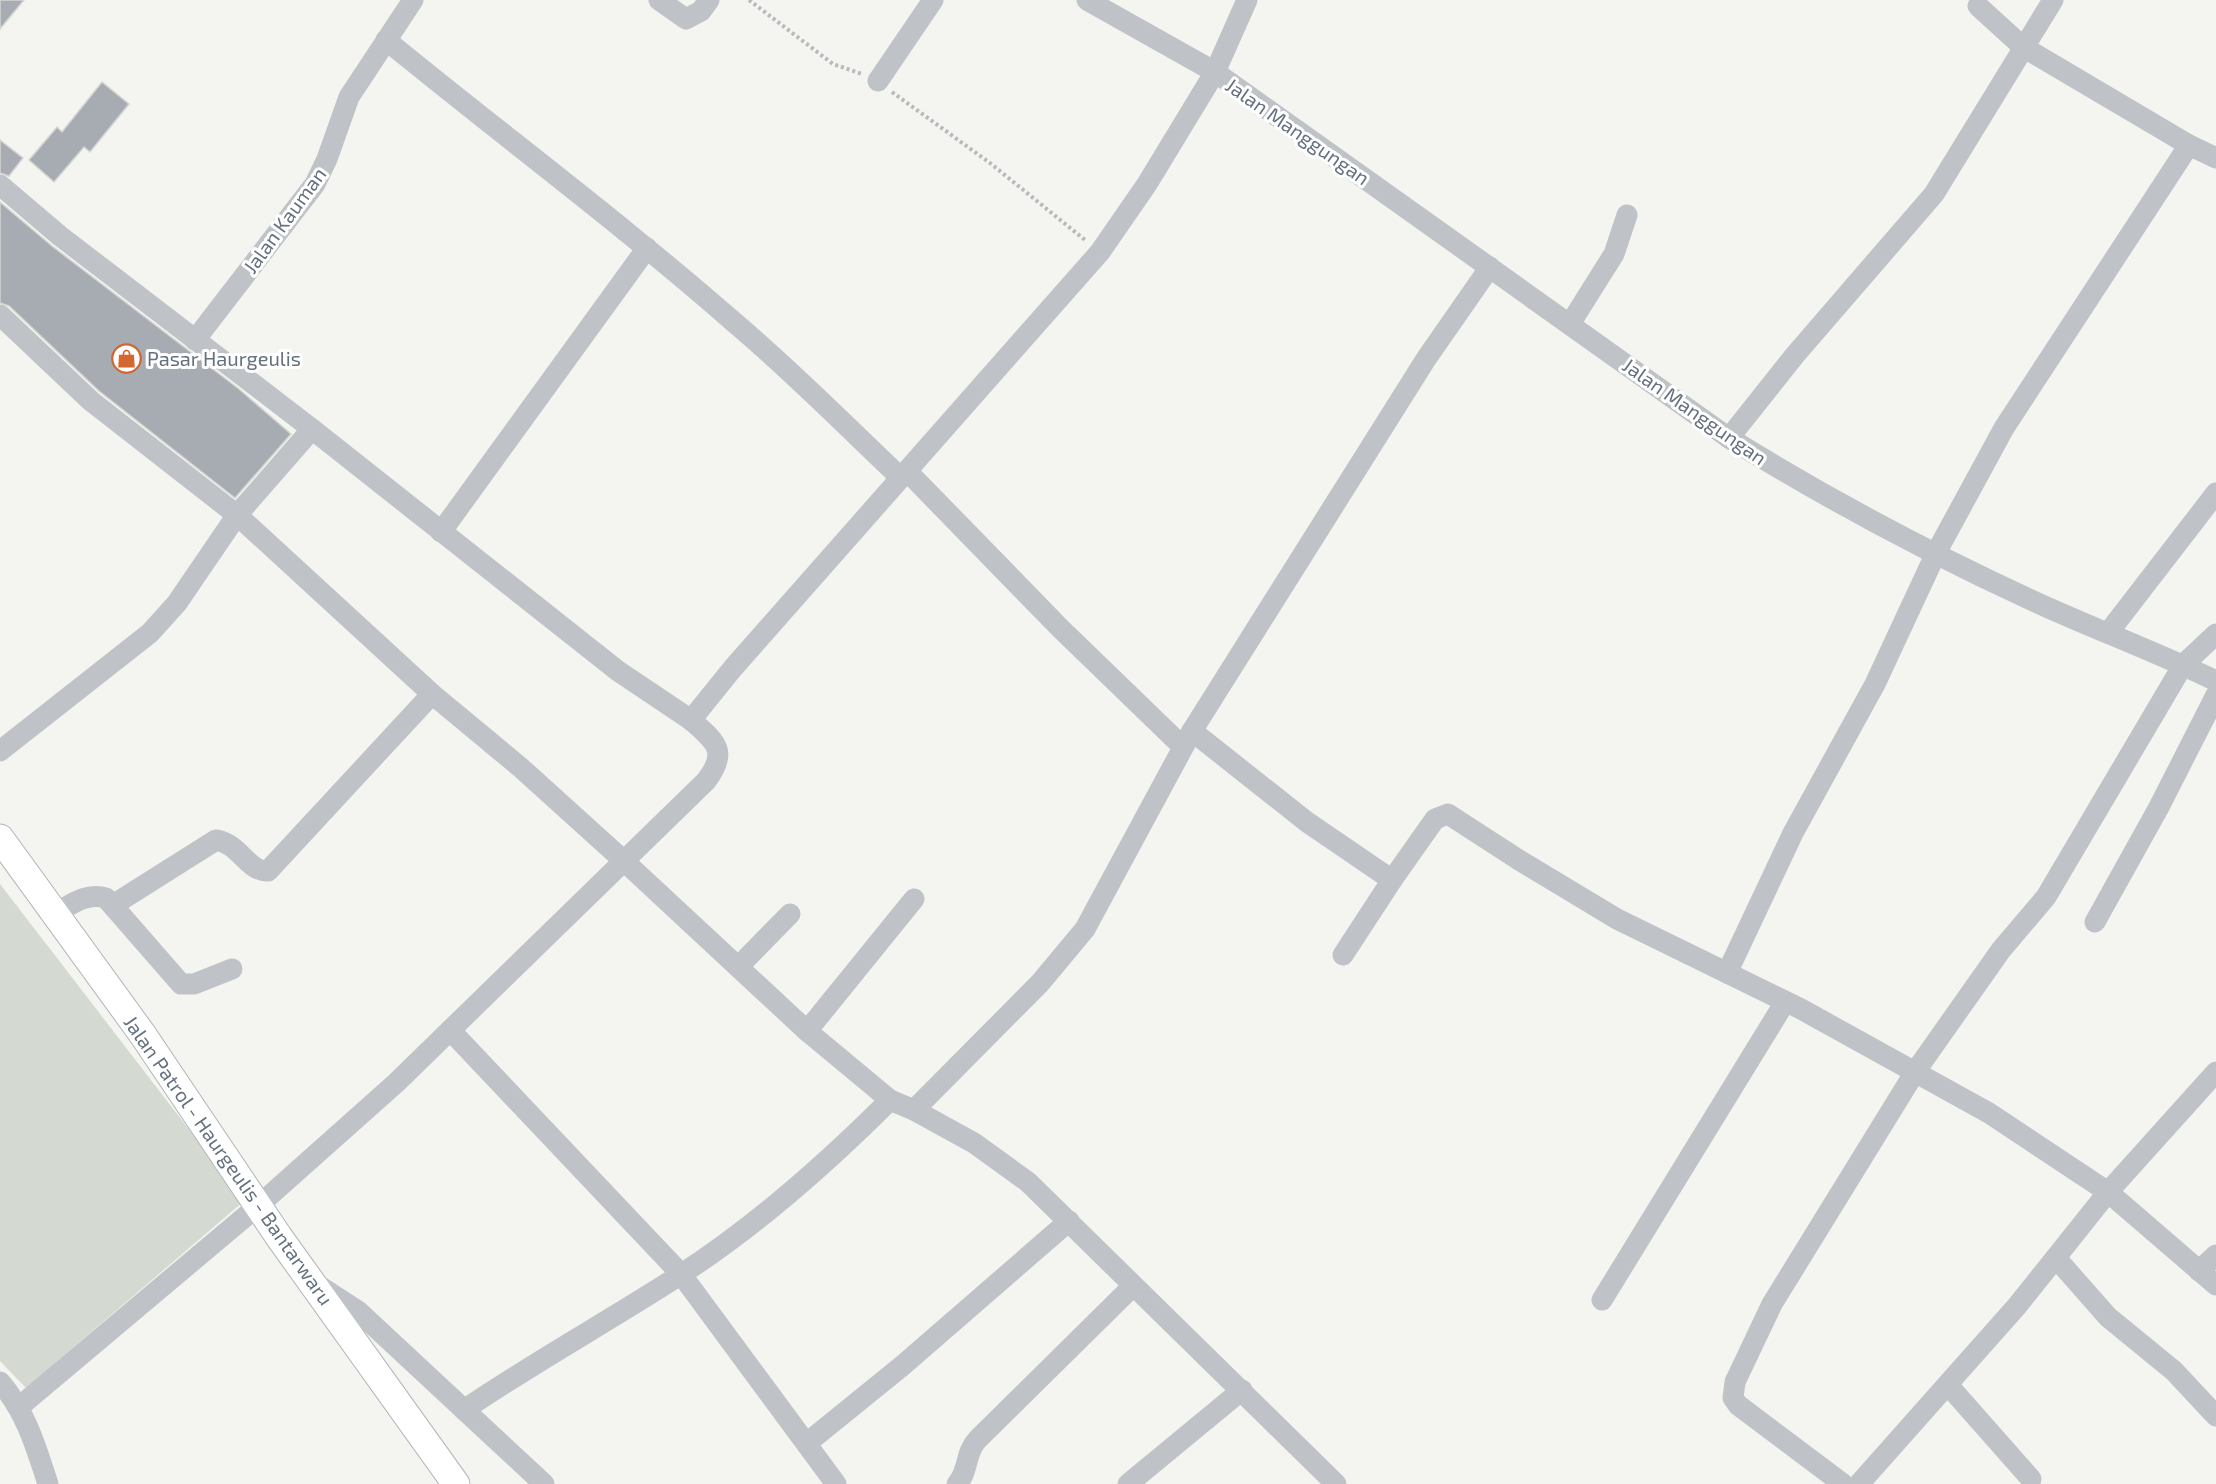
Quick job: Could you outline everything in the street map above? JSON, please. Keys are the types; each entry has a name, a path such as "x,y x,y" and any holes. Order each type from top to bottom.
{"main road":[{"name":"Jalan Patrol - Haurgeulis - Bantarwaru","path":"0,838 56,913 310,1279 456,1484"}],"street":[{"name":"Jalan Kauman","path":"195,340 315,184 327,159 349,97 413,0"},
{"path":"659,0 686,19 696,15 709,0"},
{"path":"878,81 933,0"},
{"name":"Jalan Manggungan","path":"1087,0 1215,72 1729,438 1860,516 1936,554 2031,600 2216,681"},
{"path":"691,720 733,668 1100,252 1147,184 1215,72 1247,0"},
{"path":"1729,438 1795,355 1934,194 2053,0"},
{"path":"1978,6 2023,48 2188,146 2216,158"},
{"path":"386,40 518,148 647,248 736,323 904,475 1060,628 1188,739 1392,880"},
{"path":"1726,973 1793,833 1875,684 1936,554 2004,428 2188,146"},
{"path":"0,185 60,236 312,429 618,670 691,720 711,738 718,748 719,757 714,771 396,1083 259,1205 7,1395 32,1434 48,1484"},
{"path":"1570,324 1614,254 1627,215"},
{"path":"441,532 647,248"},
{"path":"914,1110 1068,953 1085,929 1188,739 1426,358 1490,267"},
{"path":"0,315 91,401 237,515 432,694 512,760 624,861 807,1030 890,1100 914,1110 1000,1159 1069,1221 1336,1484"},
{"path":"0,751 150,633 177,603 237,515 312,429"},
{"path":"2108,633 2216,493"},
{"path":"1843,1484 1738,1404 1732,1390 1772,1304 1915,1072 2001,950 2046,897 2183,665 2216,634"},
{"path":"113,905 216,840 232,845 257,869 268,871 432,694"},
{"path":"2095,922 2159,807 2216,695"},
{"path":"1343,955 1435,819 1448,814 1460,819 1519,860 1617,919 1785,1002 1999,1119 2108,1192 2216,1285"},
{"path":"56,913 87,897 96,895 113,905 181,984 194,984 232,969"},
{"path":"807,1030 914,899"},
{"path":"738,967 790,914"},
{"path":"1602,1300 1785,1002"},
{"path":"450,1030 681,1274 836,1484"},
{"path":"1859,1484 1948,1385 2056,1258 2108,1192 2216,1072"},
{"path":"464,1410 522,1371 681,1274 749,1226 890,1100"},
{"path":"807,1443 902,1366 1069,1221"},
{"path":"2199,1271 2216,1255"},
{"path":"2056,1258 2108,1317 2174,1371 2216,1416"},
{"path":"310,1279 358,1311 544,1484"},
{"path":"957,1484 965,1469 969,1453 977,1440 1133,1286"},
{"path":"1948,1385 2031,1479"},
{"path":"1128,1484 1242,1390"}],"path":[{"path":"749,0 833,64 850,68 878,81 990,163 1100,252"}],"shaded area":[{"path":"0,884 244,1201 26,1388 0,1361"}],"building":[{"path":"0,0 24,0 0,29"},
{"path":"102,82 129,104 90,152 84,147 54,182 29,160 57,127 62,132"},
{"path":"0,140 23,158 9,176 0,173"},
{"name":"Pasar Haurgeulis","path":"0,202 52,246 239,389 291,434 235,498 99,391 9,306 0,303"}],"place":[{"name":"Pasar Haurgeulis","path":"126,358"}]}
